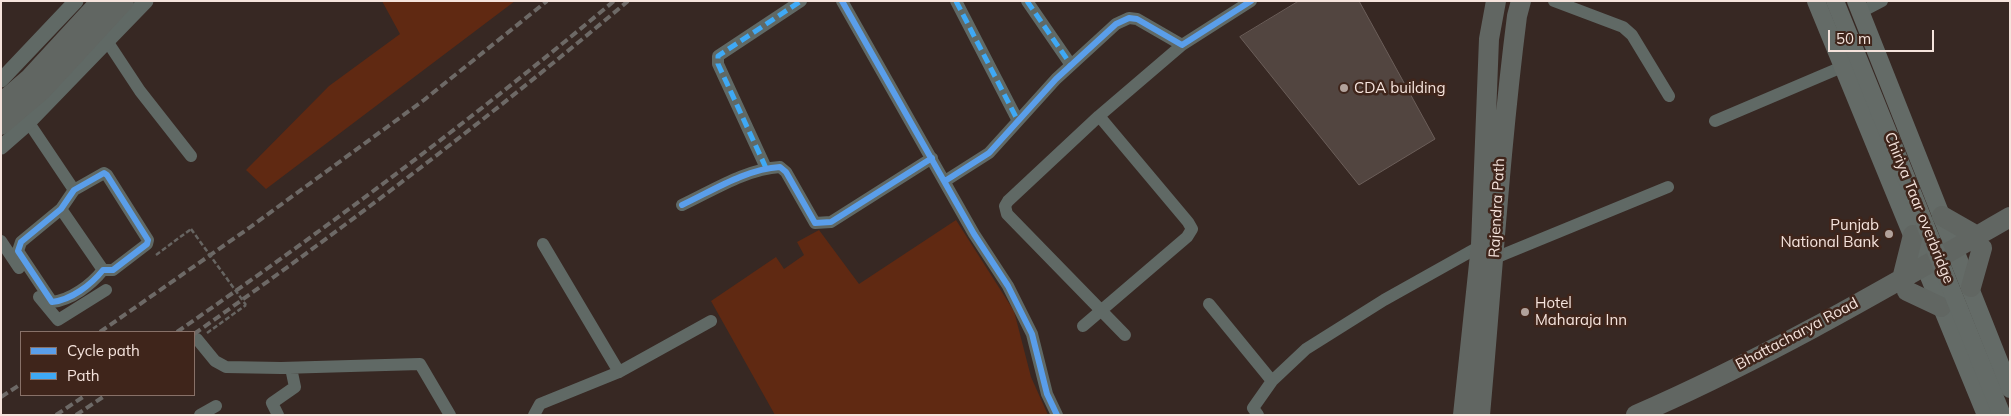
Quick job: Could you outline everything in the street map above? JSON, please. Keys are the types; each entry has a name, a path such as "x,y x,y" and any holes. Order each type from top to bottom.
{"highway":[{"path":"1,103 30,78 101,1"},
{"path":"1,125 41,91 124,1"},
{"name":"Rajendra Path","path":"1463,415 1491,248 1487,67 1489,39 1496,1"},
{"name":"Rajendra Path","path":"1480,415 1491,248 1501,147 1514,41 1521,1"},
{"path":"1489,39 1514,41"},
{"path":"1942,216 1980,242"},
{"path":"1971,287 1980,242 2010,217"},
{"path":"1980,242 2010,232"},
{"path":"1913,235 1904,285 1941,307"},
{"name":"Bhattacharya Road","path":"1668,415 1980,242"},
{"name":"Bhattacharya Road","path":"1636,415 1904,285"}],"main road":[{"path":"1816,1 1986,415"},
{"name":"Chiriya Taar overbridge","path":"1835,1 2002,415"},
{"path":"1858,7 2010,389"}],"street":[{"path":"1,80 76,1"},
{"path":"1,147 29,123 146,1"},
{"path":"766,168 718,64 718,56 802,1"},
{"path":"842,1 974,234 1008,286 1032,334 1047,394 1058,415"},
{"path":"956,1 1018,121"},
{"path":"1028,1 1071,65"},
{"path":"1125,336 1006,214 1005,206 1008,201 1099,116 1182,45 1251,1"},
{"path":"1554,1 1623,27 1632,35 1669,96"},
{"path":"1858,7 1882,1"},
{"path":"945,181 988,153 1071,65 1116,24 1129,18 1137,20 1182,45"},
{"path":"107,41 140,91 191,156"},
{"path":"1715,121 1842,67"},
{"path":"1083,326 1187,236 1192,229 1099,116"},
{"path":"29,123 74,190"},
{"path":"682,205 766,168 783,168 815,223 831,222 932,158"},
{"path":"100,174 107,175 148,240 145,247 113,270 103,270 86,286 69,297 52,302 18,251 21,242 61,209 74,190 100,174"},
{"path":"1258,415 1253,408 1272,382 1306,349 1384,300 1491,248 1668,187"},
{"path":"61,209 103,270"},
{"path":"1,242 44,304 58,320 106,290"},
{"path":"543,244 618,372"},
{"path":"1209,304 1272,382"},
{"path":"534,415 540,404 618,372 711,321"},
{"path":"197,339 215,361 226,367 291,368 420,364 450,415"},
{"path":"278,415 272,403 295,386 291,368"},
{"path":"200,415 216,406"}],"path":[{"path":"191,229 246,305 197,339"}],"shaded area":[{"path":"382,1 515,1 266,189 246,170 329,86 400,34"},
{"path":"956,220 1014,311 1031,377 1048,415 775,415 711,301 776,257 784,269 804,255 797,242 819,230 859,284"}],"building":[{"name":"CDA building","path":"1299,1 1359,1 1435,139 1359,185 1240,37"}],"railway":[{"path":"101,331 249,228 424,100 547,1"},
{"path":"178,331 399,172 614,1"},
{"path":"195,333 305,254 468,131 628,1"},
{"path":"1,397 20,385"},
{"path":"56,415 84,396"},
{"path":"76,415 104,396"}],"marked path":[{"path":"766,168 718,64 718,56 801,1"},
{"path":"956,1 1018,121"},
{"path":"1027,1 1071,65"}],"cycle path":[{"path":"842,1 974,234 1008,286 1032,334 1047,394 1057,415"},
{"path":"945,181 989,153 1056,79 1116,24 1129,18 1137,19 1182,45 1251,1"},
{"path":"682,205 742,176 780,167 786,172 815,223 831,222 932,158"},
{"path":"104,173 148,240 147,244 113,270 103,270 80,291 59,301 52,302 18,251 21,242 61,209 74,190 104,173"}],"place":[{"name":"CDA building","path":"1344,88"},
{"name":"Punjab National Bank","path":"1889,234"},
{"name":"Hotel Maharaja Inn","path":"1525,312"}]}
